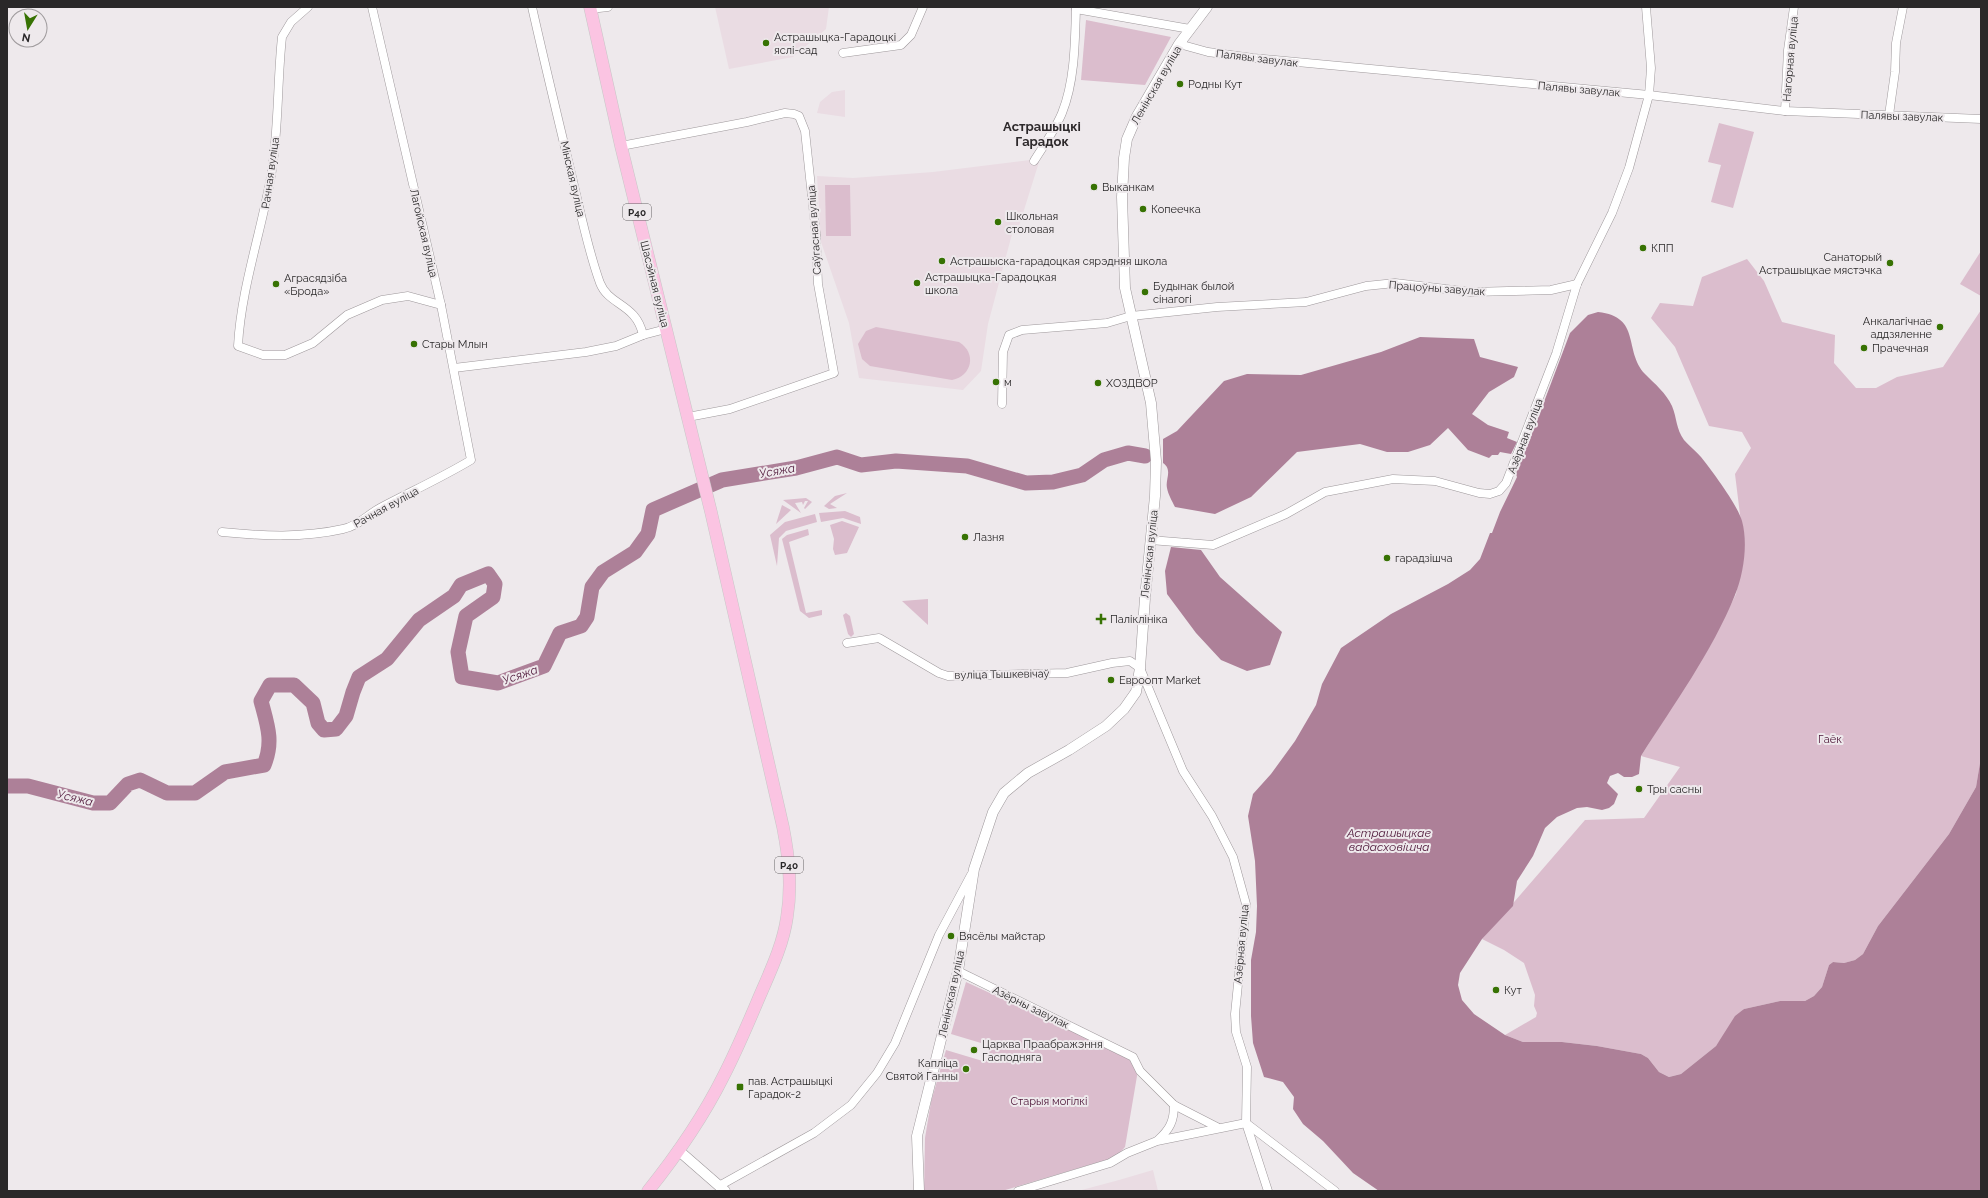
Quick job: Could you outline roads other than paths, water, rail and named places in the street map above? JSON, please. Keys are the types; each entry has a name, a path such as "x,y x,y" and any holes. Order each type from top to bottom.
{"main road":[{"name":"Шасэйная вуліца","path":"590,8 621,146 711,512 789,857 790,881 787,918 781,943 770,972 722,1079 678,1150"},
{"name":"Р40","path":"648,1191 678,1150"}],"street":[{"name":"Рачная вуліца","path":"308,7 291,22 282,36 276,148 264,214 240,326 238,346 263,355 285,355 312,343 347,315 382,300 408,296 441,305"},
{"name":"Лагойская вуліца","path":"372,7 441,305 471,460"},
{"name":"Мінская вуліца","path":"532,7 584,227 601,285 612,299 633,314 640,324 643,335"},
{"path":"590,8 608,7"},
{"path":"843,53 902,45 911,35 923,7"},
{"name":"Ленінская вуліца","path":"919,1191 917,1136 958,971 974,869 993,812 1004,793 1028,773 1069,750 1106,726 1124,709 1136,692 1140,668 1155,496 1156,461 1151,403 1125,288 1122,197 1124,158 1127,139 1137,116 1179,44 1207,7"},
{"name":"Азёрная вуліца","path":"1150,540 1213,545 1286,514 1325,492 1393,479 1436,481 1479,493 1490,494 1499,491 1506,484 1556,354 1577,284 1617,200 1629,168 1649,95 1651,68 1646,7"},
{"name":"Нагорная вуліца","path":"1785,111 1788,50 1794,7"},
{"path":"1889,115 1895,72 1896,43 1903,7"},
{"path":"1034,161 1056,126 1068,94 1073,62 1076,8 1190,29"},
{"name":"Палявы завулак","path":"1179,44 1208,52 1253,58 1649,95 1785,111 1981,119"},
{"name":"Саўгасная вуліца","path":"621,146 747,122 785,113 799,116 805,131 816,234 818,284 834,373 730,409 688,417"},
{"name":"Працоўны завулак","path":"1002,404 1003,352 1009,334 1022,330 1107,323 1131,316 1217,307 1306,302 1366,286 1395,283 1470,292 1551,290 1577,284"},
{"path":"454,368 586,352 616,346 643,335 666,329"},
{"name":"Рачная вуліца","path":"222,532 267,537 294,536 344,529 362,521 378,509 446,475 471,460"},
{"name":"вуліца Тышкевічаў","path":"847,643 879,638 939,673 948,676 1067,672 1130,661 1140,668"},
{"name":"Азёрная вуліца","path":"1140,668 1183,771 1212,816 1233,857 1246,904 1235,1014 1236,1032 1247,1067 1246,1123 1268,1191"},
{"path":"678,1150 722,1189 814,1133 851,1105 877,1073 895,1043 940,935 974,869"},
{"name":"Азёрны завулак","path":"958,971 1133,1057 1140,1071 1174,1105 1217,1127"},
{"path":"1157,1140 1168,1132 1172,1124 1174,1105"},
{"path":"1018,1191 1110,1163 1127,1153 1157,1140 1217,1127 1246,1123 1335,1191"}],"water":[{"name":"Астрашыцкае вадасховішча","path":"1598,312 1612,315 1621,320 1626,327 1638,365 1670,401 1681,436 1706,463 1735,506 1742,521 1744,530 1745,548 1743,568 1735,595 1726,616 1692,677 1641,756 1639,774 1632,777 1624,777 1618,773 1610,776 1607,783 1618,794 1614,804 1609,808 1602,810 1587,807 1577,808 1557,817 1545,828 1533,856 1517,881 1513,906 1482,939 1460,973 1458,985 1462,1000 1474,1014 1505,1035 1523,1042 1562,1042 1597,1046 1641,1054 1648,1058 1659,1072 1669,1077 1681,1074 1716,1046 1735,1016 1744,1009 1780,1001 1805,1001 1814,996 1822,987 1829,965 1833,962 1844,963 1855,960 1863,954 1878,926 1949,834 1976,787 1980,763 1981,741 1981,1191 1379,1191 1353,1173 1323,1141 1303,1124 1293,1109 1294,1097 1283,1082 1264,1077 1253,1043 1251,1016 1251,960 1256,932 1257,906 1255,861 1248,816 1253,794 1271,774 1295,741 1316,705 1322,684 1341,648 1391,614 1448,584 1470,570 1480,559 1490,533 1492,533 1500,512 1517,477 1516,474 1518,463 1525,447 1527,447 1570,333 1588,315"},
{"path":"1420,337 1474,339 1480,357 1518,367 1514,377 1489,392 1472,414 1488,425 1509,432 1507,438 1517,442 1511,454 1500,452 1498,455 1492,455 1489,458 1468,450 1448,428 1430,445 1408,452 1387,452 1360,444 1297,452 1251,497 1215,514 1175,507 1167,488 1168,469 1163,463 1163,439 1177,431 1224,381 1247,374 1301,375 1381,352"},
{"path":"1171,547 1201,550 1220,577 1282,632 1270,665 1247,671 1221,660 1196,633 1167,594 1165,571"}],"waterway":[{"name":"Усяжа","path":"7,786 28,786 93,803 110,803 128,784 140,780 167,793 195,793 225,772 264,765 269,748 269,740 261,701 270,685 294,685 313,703 318,723 324,730 336,729 346,716 359,677 387,659 419,620 454,596 461,585 488,574 495,584 493,597 466,616 458,652 462,677 498,683 544,666 560,633 581,626 587,617 592,587 603,572 635,552 648,534 653,510 722,480 796,468 837,457 861,465 896,461 967,466 1026,483 1053,482 1082,475 1104,460 1128,453 1145,456"}],"place":[{"name":"Астрашыцка-Гарадоцкі яслі-сад","path":"766,43"},
{"name":"Родны Кут","path":"1180,84"},
{"name":"Выканкам","path":"1094,187"},
{"name":"Копеечка","path":"1143,209"},
{"name":"Школьная столовая","path":"998,222"},
{"name":"КПП","path":"1643,248"},
{"name":"Астрашыска-гарадоцкая сярэдняя школа","path":"942,261"},
{"name":"Санаторый Астрашыцкае мястэчка","path":"1890,263"},
{"name":"Астрашыцка-Гарадоцкая школа","path":"917,283"},
{"name":"Аграсядзіба «Брода»","path":"276,284"},
{"name":"Будынак былой сінагогі","path":"1145,292"},
{"name":"Анкалагічнае аддзяленне","path":"1940,327"},
{"name":"Стары Млын","path":"414,344"},
{"name":"Прачечная","path":"1864,348"},
{"name":"м","path":"996,382"},
{"name":"ХОЗДВОР","path":"1098,383"},
{"name":"Лазня","path":"965,537"},
{"name":"гарадзішча","path":"1387,558"},
{"name":"Паліклініка","path":"1101,619"},
{"name":"Евроопт Market","path":"1111,680"},
{"name":"Тры сасны","path":"1639,789"},
{"name":"Вясёлы майстар","path":"951,936"},
{"name":"Кут","path":"1496,990"},
{"name":"Царква Праабражэння Гасподняга","path":"974,1050"},
{"name":"Капліца Святой Ганны","path":"966,1069"},
{"name":"пав. Астрашыцкі Гарадок-2","path":"740,1087"}],"district":[{"name":"Астрашыцкі Гарадок","path":"1042,134"}],"park label":[{"name":"Гаёк","path":"1830,739"},
{"name":"Старыя могілкі","path":"1049,1101"}]}
